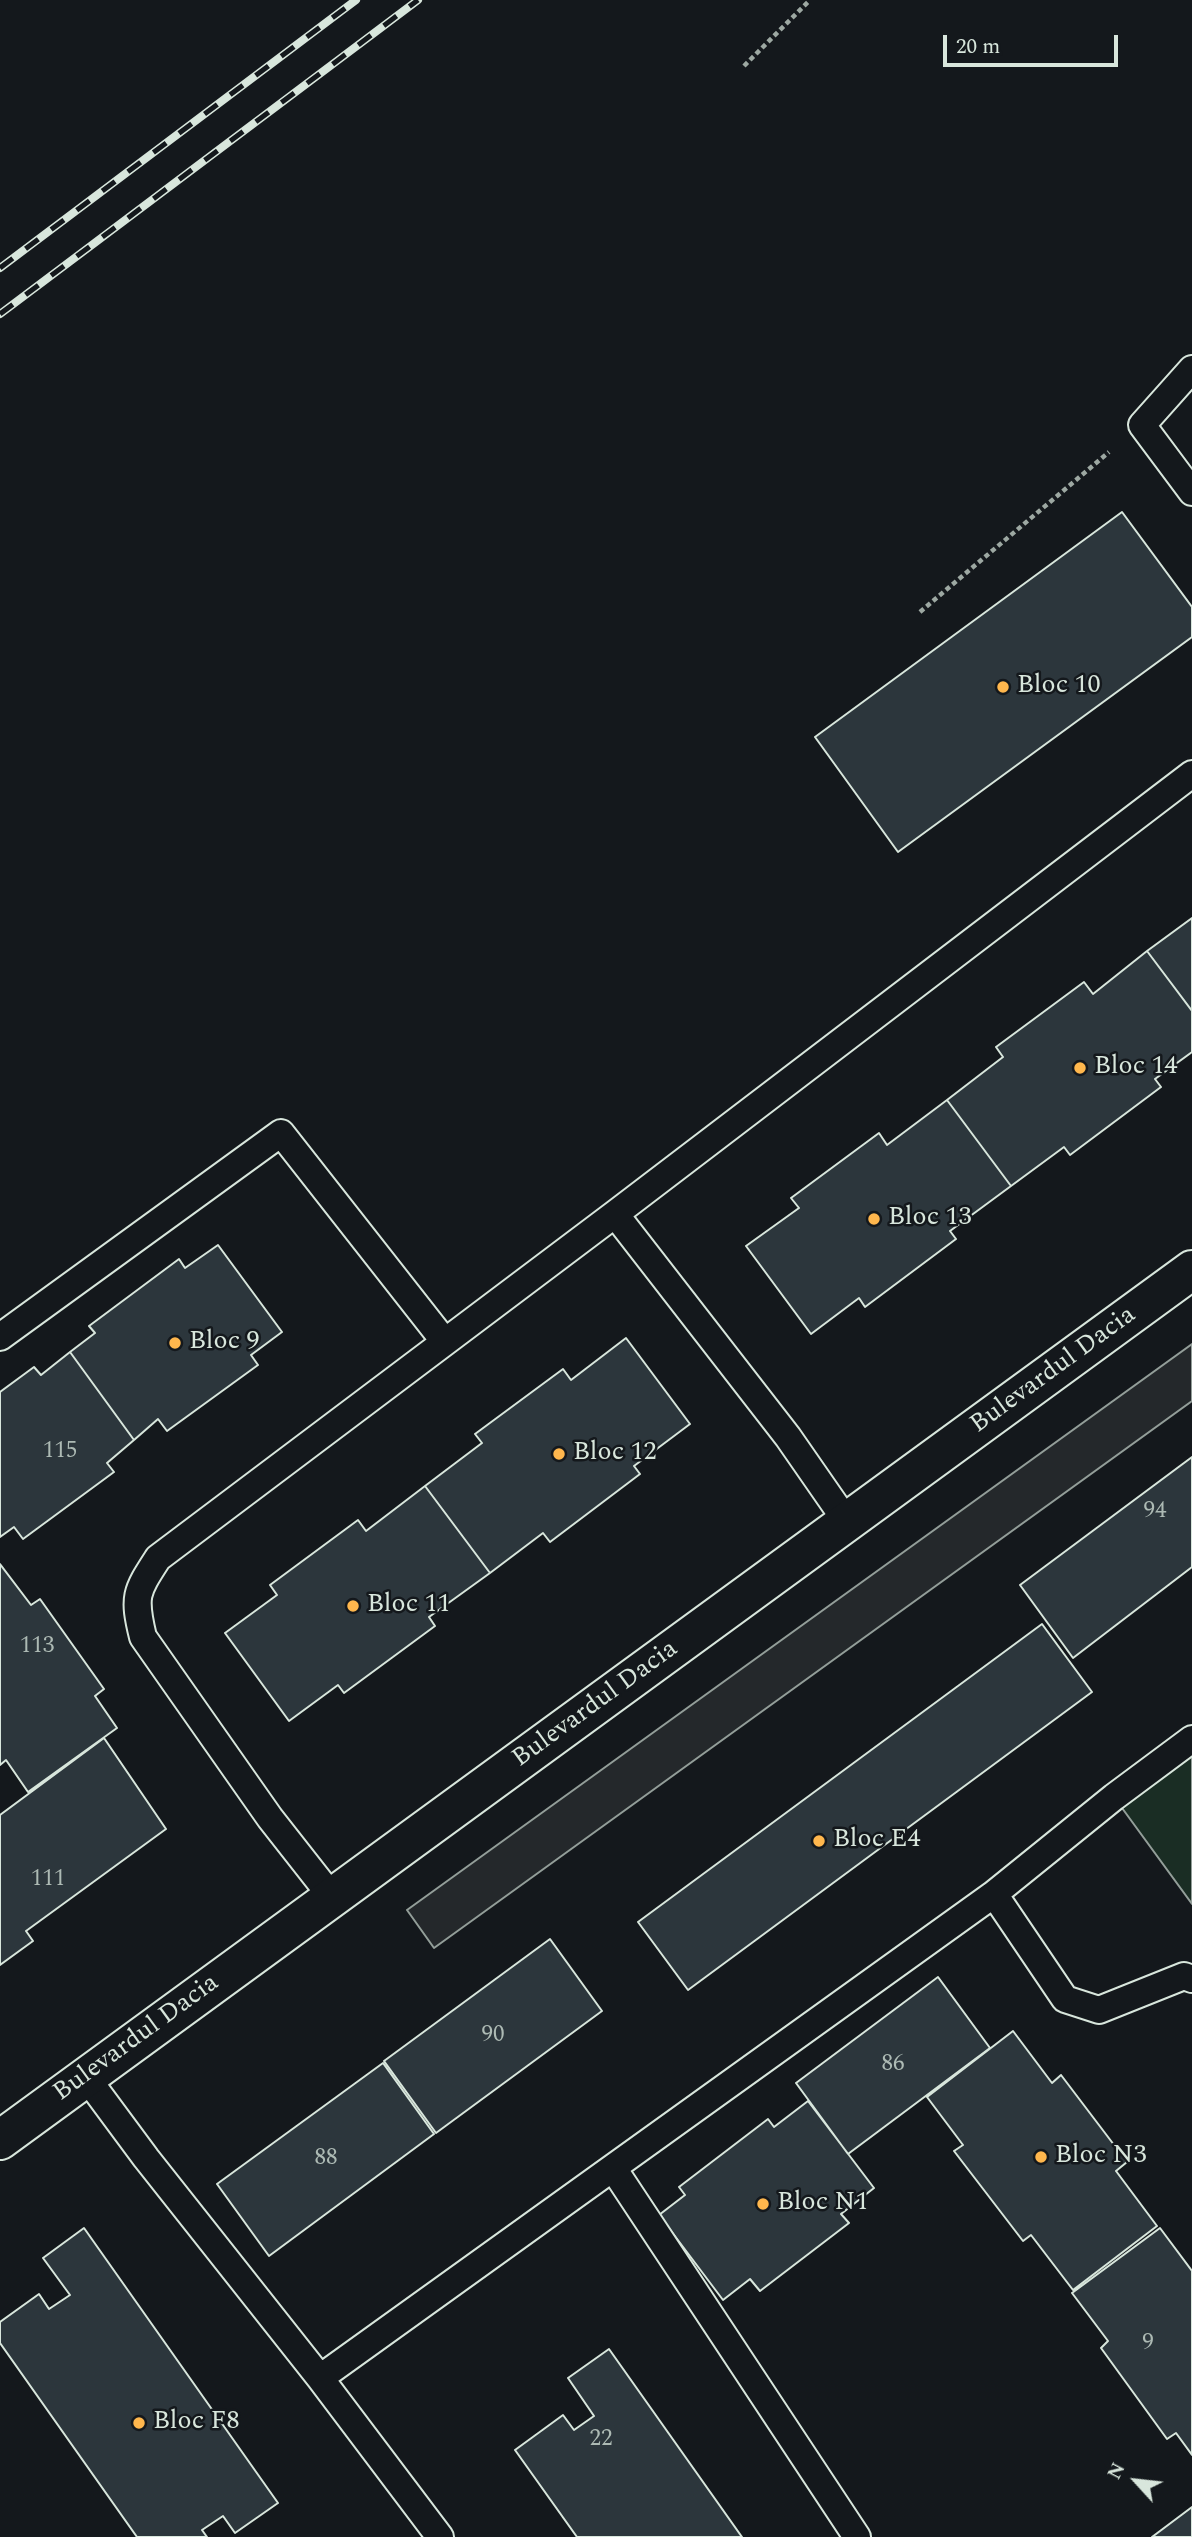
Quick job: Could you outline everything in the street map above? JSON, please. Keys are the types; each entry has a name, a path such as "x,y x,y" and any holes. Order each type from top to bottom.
{"main road":[{"name":"Bulevardul Dacia","path":"0,2140 1192,1270"}],"lane":[{"path":"1192,369 1142,425 1192,492"},
{"path":"332,1897 270,1818 144,1637 137,1612 139,1588 158,1558 1192,774"},
{"path":"0,1337 281,1133 445,1342"},
{"path":"615,1214 788,1437 847,1522"},
{"path":"320,2378 993,1894 1114,1797 1192,1739"},
{"path":"993,1894 1065,1999 1099,2010 1184,1976 1192,1979"},
{"path":"86,2077 440,2537"},
{"path":"613,2168 857,2537"}],"path":[{"path":"744,65 810,0"},
{"path":"920,612 1142,425"}],"green space":[{"path":"1192,1739 1192,1904 1114,1797"}],"shaded area":[{"path":"1192,1344 1192,1401 434,1948 407,1910"}],"building":[{"name":"Bloc 10","path":"1122,512 1192,607 1192,637 898,852 815,737"},
{"path":"1192,918 1192,1011 1147,951"},
{"name":"Bloc 14","path":"1147,951 1192,1011 1192,1052 1155,1079 1161,1087 1070,1155 1064,1147 1011,1186 947,1100 1003,1057 996,1047 1084,982 1093,994"},
{"name":"Bloc 13","path":"947,1100 1011,1186 950,1231 956,1239 865,1307 859,1298 811,1334 746,1246 799,1208 791,1198 879,1133 887,1145"},
{"name":"Bloc 9","path":"218,1245 282,1332 251,1355 258,1365 167,1431 158,1419 134,1440 70,1352 95,1333 89,1326 179,1259 185,1268"},
{"name":"Bloc 12","path":"626,1338 690,1424 634,1466 640,1474 550,1542 543,1533 490,1573 425,1486 482,1443 475,1434 563,1369 571,1380"},
{"path":"70,1352 134,1440 107,1463 114,1472 23,1539 14,1527 0,1537 0,1392 34,1367 41,1375"},
{"path":"1192,1457 1192,1567 1073,1658 1020,1585"},
{"name":"Bloc 11","path":"425,1486 490,1573 429,1617 435,1626 344,1693 338,1685 289,1721 225,1633 277,1595 270,1585 358,1520 366,1531"},
{"path":"0,1564 31,1605 40,1599 104,1689 95,1696 117,1728 28,1792 6,1760 0,1765"},
{"name":"Bloc E4","path":"1042,1624 1092,1692 688,1990 638,1922"},
{"path":"104,1738 166,1829 26,1931 33,1941 0,1965 0,1815"},
{"path":"550,1939 602,2011 436,2133 384,2061"},
{"path":"938,1977 990,2048 848,2154 796,2083"},
{"name":"Bloc N3","path":"1013,2031 1052,2083 1061,2075 1127,2162 1116,2171 1157,2226 1073,2290 1031,2235 1023,2241 954,2151 963,2145 927,2097"},
{"path":"383,2063 434,2134 269,2256 217,2184"},
{"name":"Bloc N1","path":"808,2101 874,2188 841,2214 849,2223 760,2291 750,2279 723,2300 659,2215 685,2195 679,2187 768,2119 774,2127"},
{"name":"Bloc F8","path":"84,2228 278,2503 235,2533 223,2516 202,2530 207,2537 137,2537 0,2343 0,2322 39,2294 49,2309 70,2295 43,2258"},
{"path":"1160,2228 1192,2271 1192,2455 1176,2433 1167,2439 1101,2348 1108,2341 1072,2293"},
{"path":"609,2349 742,2537 577,2537 515,2450 563,2415 574,2430 594,2416 568,2378"},
{"path":"1192,2507 1192,2537 1152,2537"}],"railway":[{"path":"0,268 356,0"},
{"path":"0,314 418,0"}],"place":[{"name":"Bloc 10","path":"1003,687"},
{"name":"Bloc 14","path":"1080,1068"},
{"name":"Bloc 13","path":"874,1219"},
{"name":"Bloc 9","path":"175,1343"},
{"name":"Bloc 12","path":"559,1454"},
{"name":"Bloc 11","path":"353,1606"},
{"name":"Bloc E4","path":"819,1841"},
{"name":"Bloc N3","path":"1041,2157"},
{"name":"Bloc N1","path":"763,2204"},
{"name":"Bloc F8","path":"139,2423"}]}
